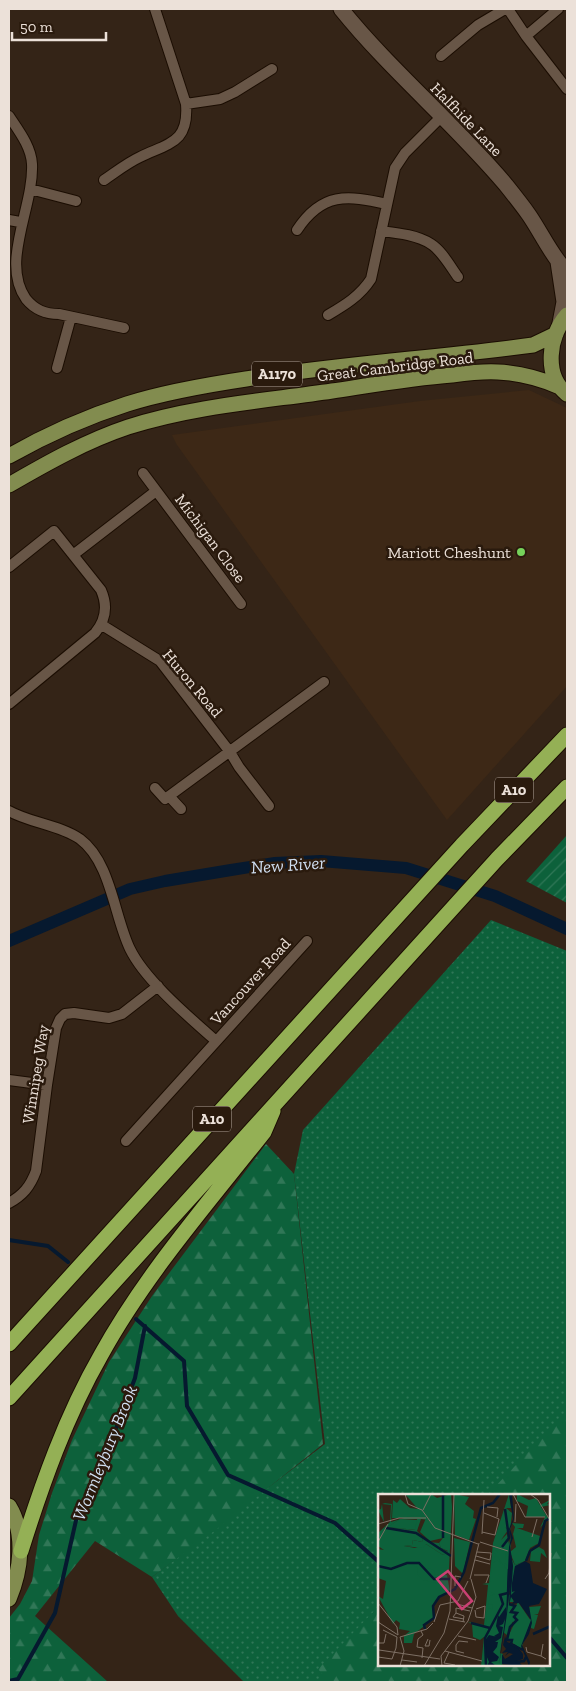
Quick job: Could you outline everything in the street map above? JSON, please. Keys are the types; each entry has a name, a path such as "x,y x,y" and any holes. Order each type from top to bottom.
{"highway":[{"name":"A10","path":"9,1344 415,895 567,735"},
{"name":"A10","path":"9,1398 454,906 567,786"},
{"path":"20,1551 42,1485 85,1385 100,1356 158,1267 264,1132 279,1098"}],"main road":[{"name":"Halfhide Lane","path":"341,9 377,51 474,149 528,215 563,267 564,302 561,324"},
{"path":"561,324 552,348 551,362 554,374 563,391"},
{"name":"Great Cambridge Road","path":"9,456 35,441 94,416 165,394 294,371 533,345 561,324"},
{"name":"Great Cambridge Road","path":"9,485 69,452 111,434 158,418 212,407 422,378 486,372 522,374 540,379 563,391"},
{"path":"9,1506 18,1524 20,1551 16,1577 9,1599"}],"street":[{"path":"104,180 135,160 164,148 176,140 186,123 186,104 155,9"},
{"path":"441,56 478,25 506,9 567,89"},
{"path":"526,36 558,9"},
{"path":"186,104 228,96 254,82 272,69"},
{"path":"9,116 22,135 31,155 32,165 30,189 20,222 12,262 14,280 24,298 38,310 48,314 59,314 124,328"},
{"path":"328,315 356,298 367,285 373,272 393,174 398,161 442,116"},
{"path":"30,189 76,201"},
{"path":"297,230 306,216 317,206 329,201 344,198 364,198 387,204"},
{"path":"9,220 20,222"},
{"path":"381,230 431,244 458,277"},
{"path":"57,368 71,317"},
{"name":"Michigan Close","path":"143,473 241,604"},
{"name":"Michigan Close","path":"73,556 156,491"},
{"path":"9,567 54,531 101,590 104,597 105,610 102,625 88,639 9,704"},
{"name":"Huron Road","path":"102,625 160,662 269,806"},
{"path":"167,797 324,682"},
{"path":"155,788 181,810"},
{"name":"Vancouver Road","path":"9,811 31,821 65,831 80,839 101,866 130,949 158,986 216,1041"},
{"name":"Vancouver Road","path":"126,1141 306,941"},
{"name":"Winnipeg Way","path":"9,1203 22,1195 31,1184 36,1171 56,1028 62,1016 74,1013 109,1018 122,1014 158,986"},
{"path":"9,1080 47,1085"}],"shaded area":[{"path":"529,390 567,408 567,686 447,820 177,445 172,435 420,401"}],"green space":[{"path":"567,835 567,903 526,881"},
{"path":"491,920 567,951 567,1682 244,1682 178,1616 152,1577 325,1444 294,1174 303,1130"},
{"path":"266,1144 294,1174 323,1444 217,1529 152,1577 95,1541 35,1616 108,1682 9,1682 9,1618 20,1604 32,1581 39,1535 52,1493 72,1440 109,1362 152,1296"},
{"path":"567,1412 567,1682 329,1682 318,1669 378,1607 378,1666 551,1666 551,1494 488,1494"}],"waterway":[{"name":"New River","path":"9,941 130,889 165,881 275,863 321,861 406,868 495,896 567,929"},
{"path":"9,1240 48,1246 68,1262"},
{"path":"136,1319 184,1361 187,1406 228,1475 335,1523 378,1561"},
{"name":"Wormleybury Brook","path":"9,1681 18,1679 55,1613 77,1516 99,1474 135,1378 145,1326"},
{"path":"551,1639 567,1658"}],"place":[{"name":"Mariott Cheshunt","path":"521,552"}]}
